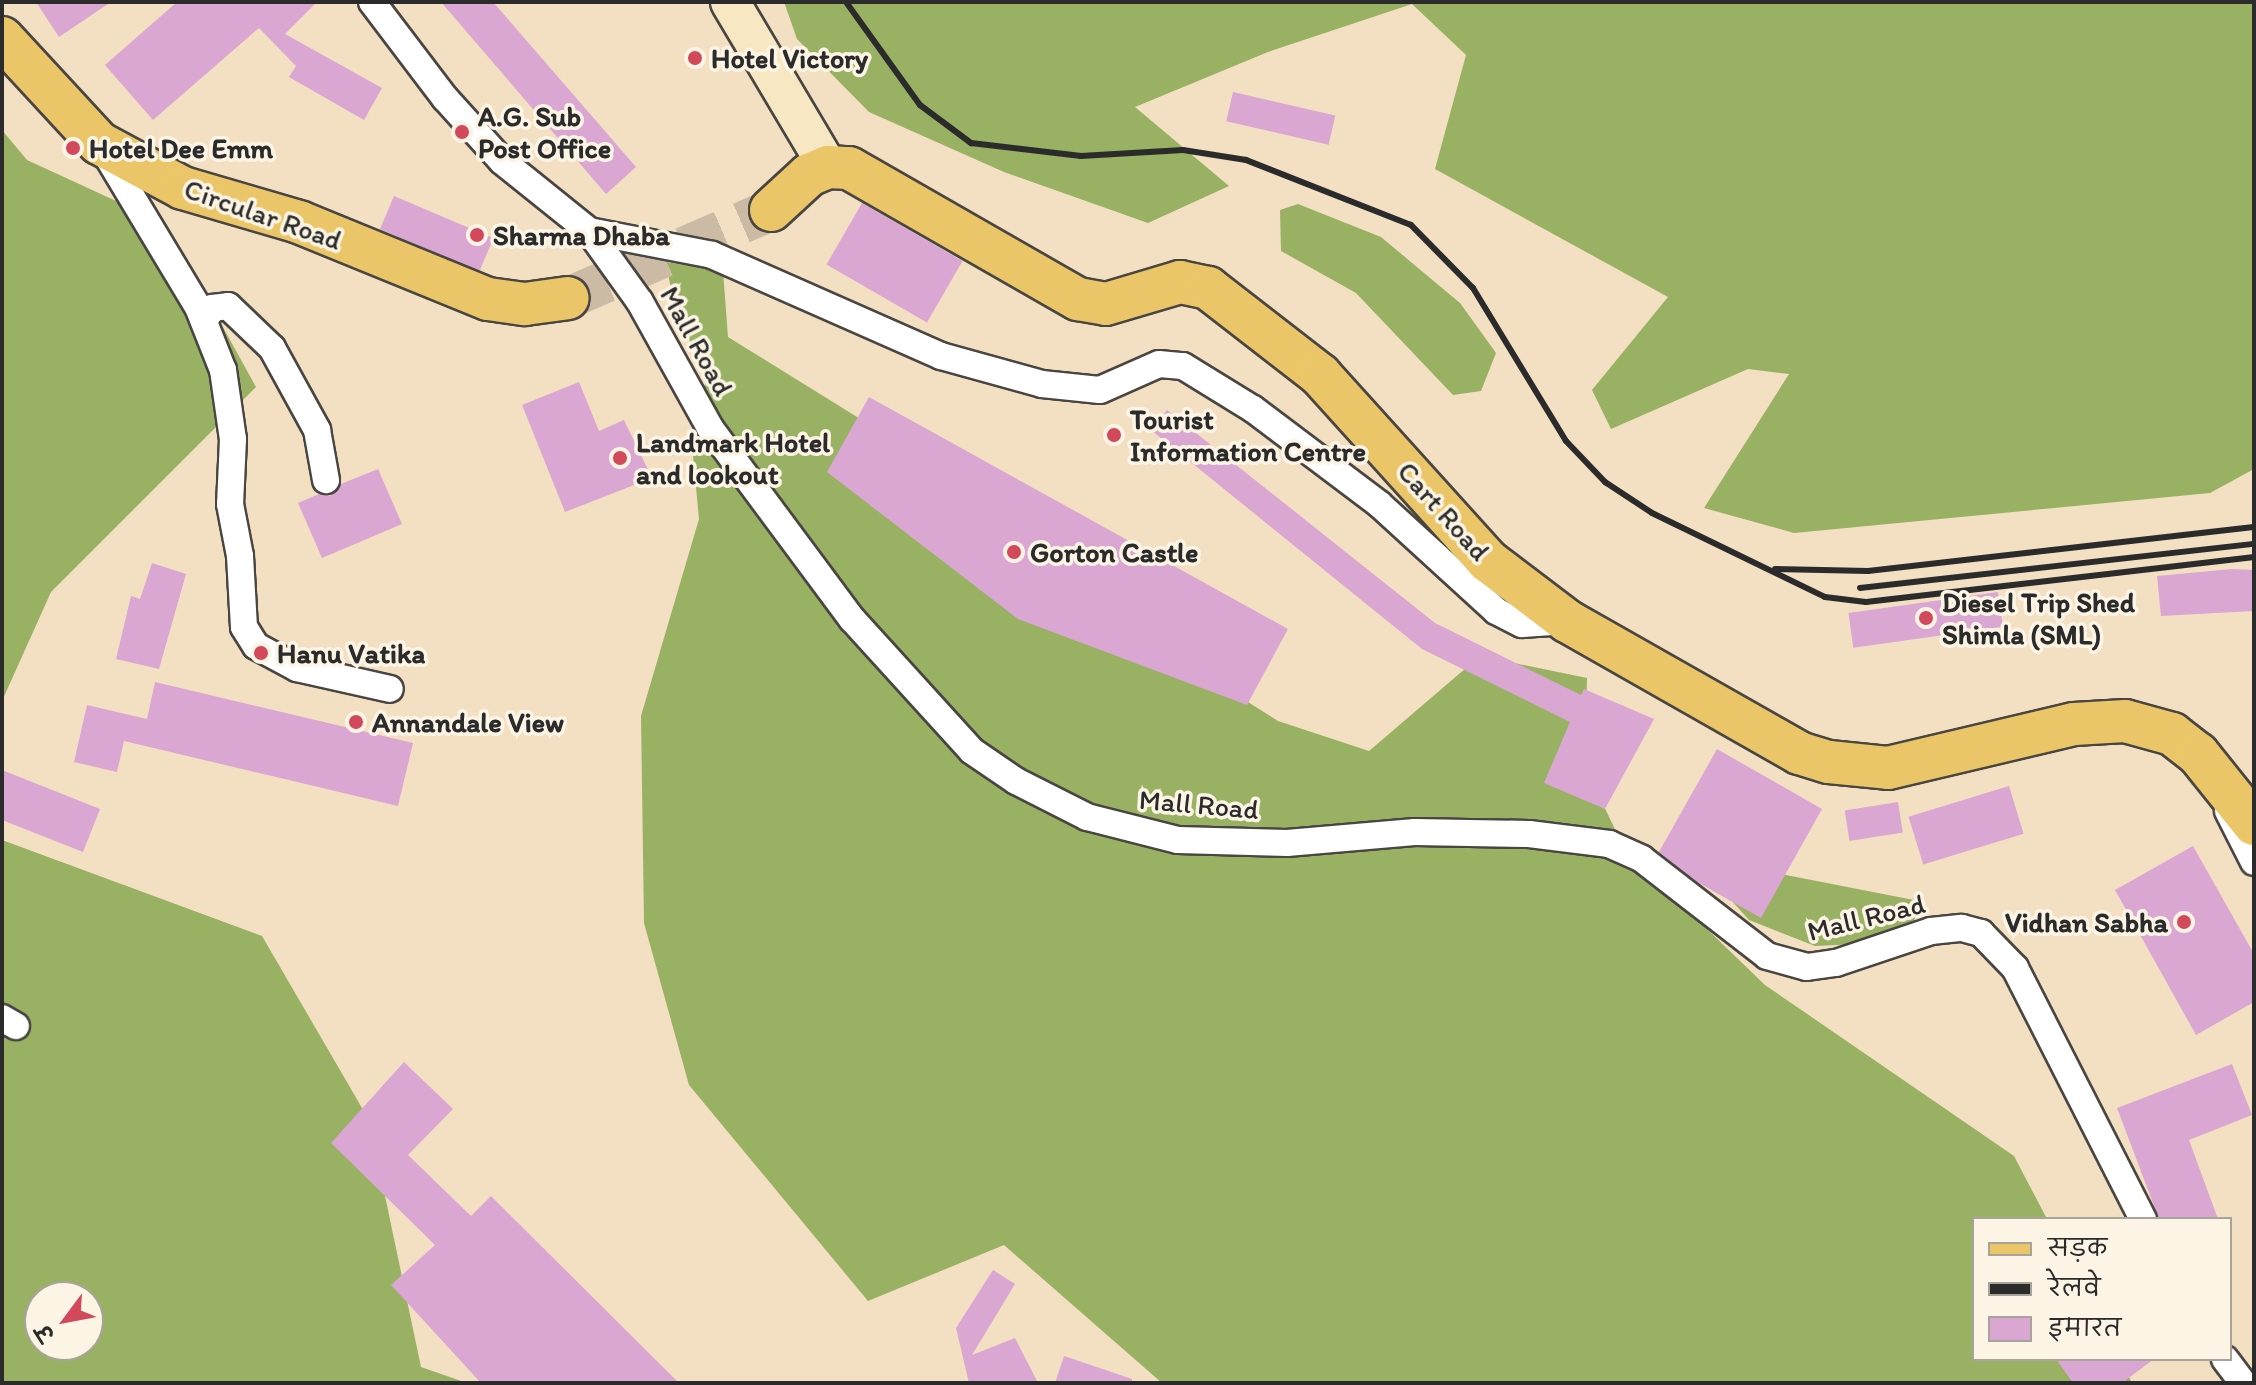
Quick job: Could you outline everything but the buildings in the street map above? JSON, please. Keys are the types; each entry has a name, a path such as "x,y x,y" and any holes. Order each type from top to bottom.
{"main road":[{"path":"730,2 828,167 799,181 771,210"},
{"name":"Circular Road","path":"2,38 99,143 183,188 299,222 488,299 525,304 568,298"},
{"name":"Cart Road","path":"828,167 856,170 1078,299 1106,304 1180,282 1222,297 1320,375 1479,553 1567,621 1799,753 1829,762 1878,769 1907,766 2074,724 2107,721 2172,734"},
{"path":"2172,734 2223,781 2254,824"}],"street":[{"name":"Mall Road","path":"372,2 445,98 502,161 589,231 640,302 710,428 852,619 972,751 1016,781 1130,832 1206,843 1349,840 1415,832 1529,834 1609,844 1642,859 1767,956 1807,967 1836,963 1931,931 1962,928 1981,933 2015,968 2142,1217"},
{"path":"99,143 204,321 223,370 233,439 230,504 240,556 244,627 256,646 297,668 390,689"},
{"path":"589,231 712,255 941,356 1042,384 1100,390 1159,364 1183,366 1253,409 1379,504 1512,622 1531,626 1567,621"},
{"path":"204,321 212,308 228,306 272,348 317,430 326,480"},
{"path":"2172,734 2214,788 2254,862"},
{"path":"2226,1361 2243,1383"}],"green space":[{"path":"784,2 2254,2 2254,469 2210,493 1794,533 1704,508 1789,374 1748,369 1611,429 1592,390 1668,297 1435,169 1466,55 1412,4 1268,52 1135,107 1229,186 1148,223 1004,172 869,112 797,39"},
{"path":"2,130 27,160 166,224 256,387 51,592 2,701"},
{"path":"1298,204 1381,237 1460,303 1496,353 1481,391 1453,395 1356,293 1281,251 1280,210"},
{"path":"666,262 723,271 728,337 878,430 1105,611 1278,721 1369,751 1480,656 1587,678 1585,767 1625,850 1765,985 2014,1156 2046,1217 1972,1217 1972,1361 2121,1361 2132,1383 1162,1383 1004,1245 868,1301 689,1085 644,923 641,716 699,519 692,445 707,375 675,311"},
{"path":"2,840 262,936 369,1120 421,1367 467,1383 2,1383"},
{"path":"1705,871 1776,873 1914,900 1917,915 1901,942 1815,946 1749,920"}],"tunnel":[{"path":"568,298 771,210"}],"railway":[{"path":"846,2 920,105 971,143 1081,156 1183,150 1246,160 1411,225 1473,288 1566,441 1605,482 1652,513 1825,597 1866,602 2254,557"},
{"path":"1775,569 1868,571 2254,527"},
{"path":"1860,588 2254,544"}],"place":[{"name":"Hotel Victory","path":"695,58"},
{"name":"A.G. Sub Post Office","path":"462,132"},
{"name":"Hotel Dee Emm","path":"73,148"},
{"name":"Sharma Dhaba","path":"477,235"},
{"name":"Tourist Information Centre","path":"1114,435"},
{"name":"Landmark Hotel and lookout","path":"620,458"},
{"name":"Gorton Castle","path":"1014,552"},
{"name":"Diesel Trip Shed Shimla (SML)","path":"1926,618"},
{"name":"Hanu Vatika","path":"261,653"},
{"name":"Annandale View","path":"356,722"},
{"name":"Vidhan Sabha","path":"2184,922"}]}
